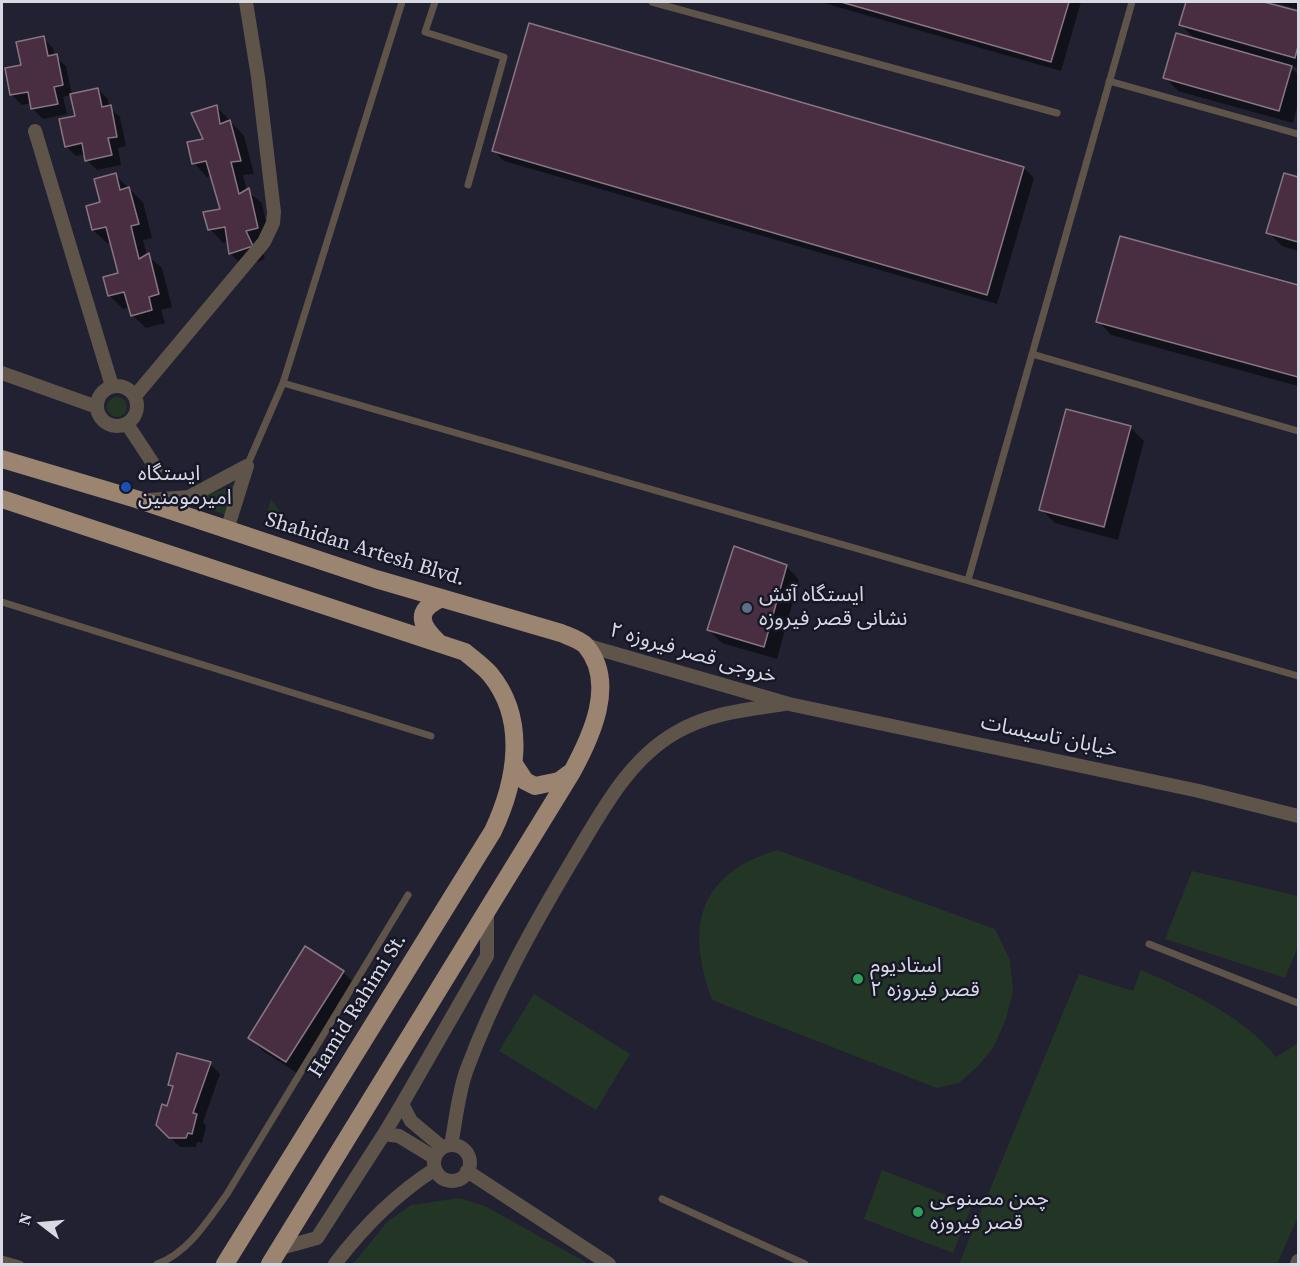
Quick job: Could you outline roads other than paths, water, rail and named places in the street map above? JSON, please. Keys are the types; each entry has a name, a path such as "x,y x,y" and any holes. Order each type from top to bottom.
{"main road":[{"name":"Shahidan Artesh Blvd.","path":"2,459 442,598 561,633 585,645"},
{"path":"2,499 465,652 490,674 505,700 515,736 514,764 525,781 535,786 559,781 573,772"},
{"path":"438,642 425,629 422,621 423,612 431,603 442,598"},
{"path":"270,1264 573,772 590,739 599,710 597,669 585,645"},
{"name":"Hamid Rahimi St.","path":"225,1264 493,831 504,806 514,764"}],"street":[{"path":"135,396 264,242 273,224 273,199 246,2"},
{"path":"35,131 112,386"},
{"path":"2,373 97,407"},
{"path":"112,386 125,387 135,396 136,415 127,424 114,426 107,424 98,414 97,407 101,394 112,386"},
{"path":"127,424 156,468"},
{"path":"136,500 162,501 189,497 247,466"},
{"path":"227,530 247,466"},
{"name":"خروجی قصر فیروزه ۲","path":"585,645 789,704"},
{"path":"335,1264 366,1226 441,1154 463,1149 469,1159 467,1171 453,1180 442,1178 441,1154 466,1072 491,1009 552,894 607,802 638,763 674,734 710,716 789,704"},
{"name":"خیابان تاسیسات","path":"789,704 1199,791 1299,816"},
{"path":"281,1248 317,1238 384,1134 487,956 487,912"},
{"path":"402,1104 411,1121 441,1154"},
{"path":"384,1134 399,1136 441,1154"},
{"path":"467,1171 609,1264"}],"lane":[{"path":"247,466 283,383 402,2"},
{"path":"435,2 425,32 504,57 468,185"},
{"path":"652,2 1057,113"},
{"path":"968,580 1132,2"},
{"path":"1109,81 1299,134"},
{"path":"1032,354 1299,431"},
{"path":"283,383 1299,676"},
{"path":"2,602 431,736"},
{"path":"158,1264 169,1260 199,1232 227,1194 408,895"},
{"path":"1149,944 1299,1003"},
{"path":"662,1198 805,1264"},
{"path":"2,1259 20,1264"}],"place":[{"name":"ایستگاه امیرمومنین","path":"126,487"},
{"name":"ایستگاه آتش نشانی قصر فیروزه","path":"747,608"},
{"name":"استادیوم قصر فیروزه ۲","path":"858,979"},
{"name":"چمن مصنوعی قصر فیروزه","path":"918,1212"}]}
